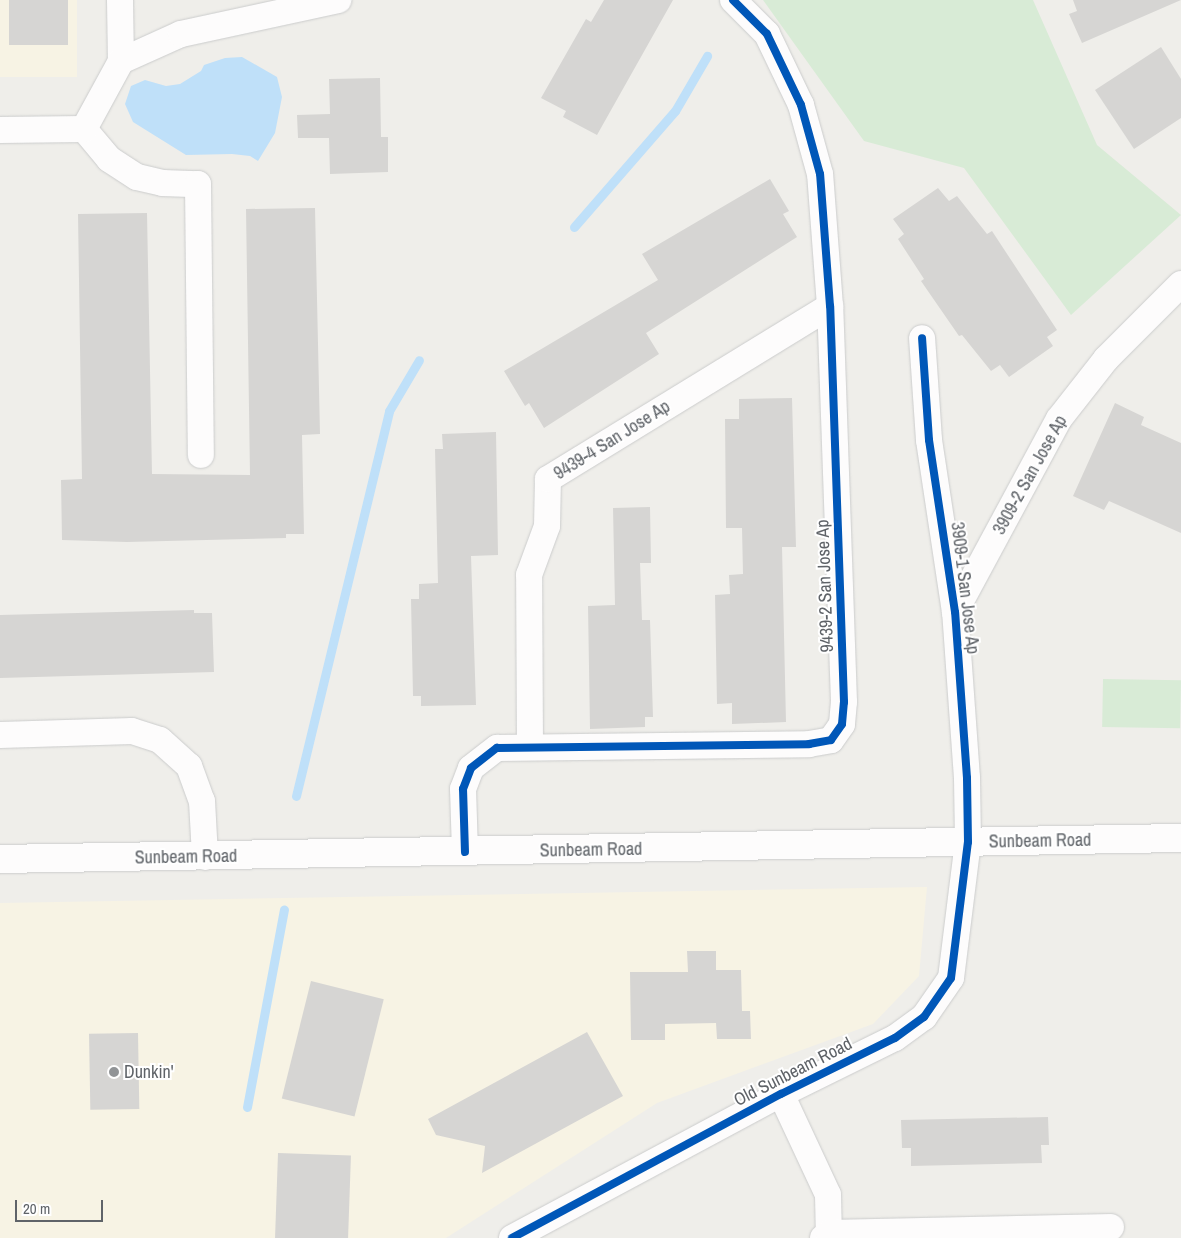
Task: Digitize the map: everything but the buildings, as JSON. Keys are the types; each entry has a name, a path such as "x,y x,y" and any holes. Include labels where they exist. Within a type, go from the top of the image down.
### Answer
{"street":[{"path":"84,129 121,62 120,0"},
{"path":"121,62 181,34 338,0"},
{"name":"9439-2 San Jose Ap","path":"465,852 463,789 471,768 497,748 809,744 830,740 842,724 844,692 830,306 820,174 801,105 767,34 733,0"},
{"path":"0,130 84,129"},
{"path":"84,129 109,159 137,178 162,183 198,184 201,455"},
{"name":"3909-2 San Jose Ap","path":"955,612 1059,419 1106,359 1181,284"},
{"name":"9439-4 San Jose Ap","path":"530,747 530,575 547,526 548,479 830,306"},
{"name":"3909-1 San Jose Ap","path":"922,338 929,440 955,612 967,778 968,842"},
{"path":"0,735 132,731 160,740 189,766 202,801 205,857"},
{"name":"Sunbeam Road","path":"0,859 205,857 1181,838"},
{"name":"Old Sunbeam Road","path":"512,1238 781,1094 895,1038 924,1017 943,994 951,978 957,946 968,842"},
{"path":"781,1094 828,1195 827,1236 1111,1227"}],"shaded area":[{"path":"0,0 77,0 77,77 0,77"},
{"path":"927,887 919,976 873,1024 657,1103 446,1238 0,1238 0,903"}],"green space":[{"path":"763,0 1033,0 1097,145 1181,215 1071,315 964,168 864,141"},
{"path":"1103,679 1181,680 1180,728 1102,727"}],"water":[{"path":"242,57 277,77 282,97 275,133 258,161 250,156 232,154 186,155 133,122 125,104 131,86 145,80 166,86 180,84 201,71 204,65 225,58"}],"waterway":[{"path":"574,227 675,111 707,56"},
{"path":"296,796 389,411 419,360"},
{"path":"247,1107 284,909"}],"cycle path":[{"path":"465,852 463,789 471,768 497,748 809,744 831,740 842,724 844,702 830,306 820,174 801,105 767,34 733,0"},
{"path":"512,1238 781,1094 895,1038 924,1017 951,978 968,842 967,778 955,612 929,440 922,338"}],"place":[{"name":"Dunkin'","path":"114,1072"}]}
